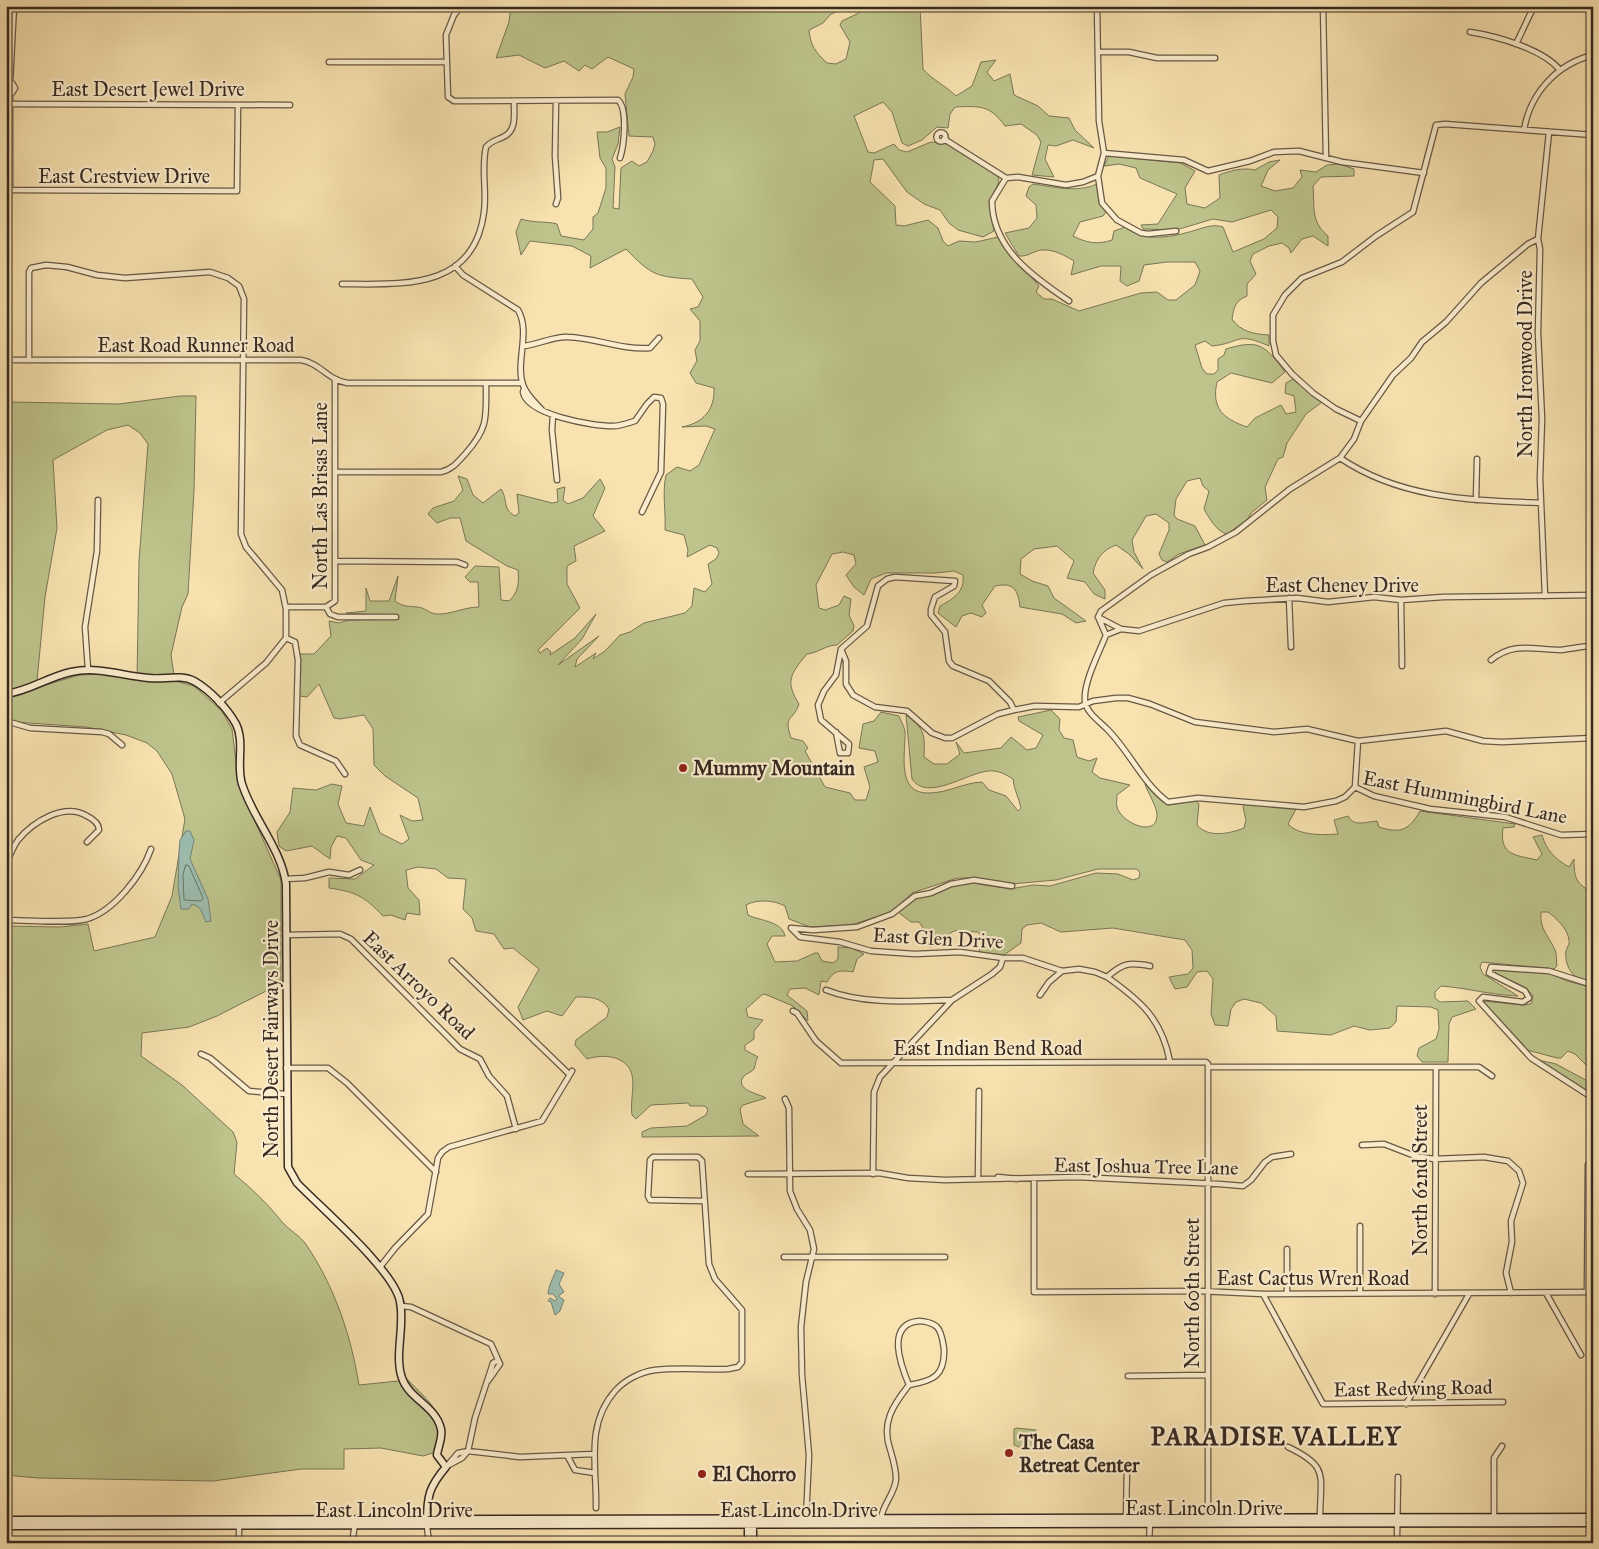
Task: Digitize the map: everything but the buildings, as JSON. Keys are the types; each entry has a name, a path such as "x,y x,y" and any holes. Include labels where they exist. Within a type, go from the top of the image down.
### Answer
{"main road":[{"name":"North Desert Fairways Drive","path":"6,694 20,691 60,674 88,669 107,670 148,678 187,679 199,684 219,703 236,726 242,784 277,854 285,879 286,1162 292,1177 380,1267 393,1283 401,1306 402,1377 408,1388 429,1408 438,1421 442,1434 437,1455 446,1467"},
{"path":"427,1523 430,1491 446,1467"},
{"name":"East Lincoln Drive","path":"503,1523 576,1526 806,1522 1397,1521 1593,1517"},
{"name":"East Lincoln Drive","path":"6,1520 239,1523 503,1523 606,1520 750,1523"},
{"path":"576,1526 581,1523 601,1523 606,1520"},
{"name":"East Lincoln Drive","path":"1494,1520 1593,1523"},
{"name":"East Lincoln Drive","path":"6,1526 239,1523"},
{"path":"748,1543 750,1523"},
{"path":"750,1523 753,1543"}],"street":[{"path":"8,104 8,92 15,88 8,84 14,6"},
{"path":"461,6 448,27 446,62 448,97 454,101 618,100 623,111 620,158"},
{"path":"1097,6 1099,122 1104,153 1098,176 1102,202 1125,225 1148,234 1176,231"},
{"path":"1323,6 1326,158"},
{"path":"1516,44 1534,6"},
{"path":"1470,32 1516,44 1549,60 1560,70"},
{"path":"1098,52 1129,52 1157,58 1215,58"},
{"path":"1524,130 1528,112 1538,92 1560,70 1593,55"},
{"path":"329,62 446,62"},
{"path":"556,101 555,156 558,198 556,204"},
{"path":"342,284 409,284 433,278 455,266 472,246 482,223 485,205 486,147 490,143 509,134 513,127 514,102"},
{"name":"East Desert Jewel Drive","path":"8,104 290,105"},
{"name":"East Crestview Drive","path":"8,104 10,190 237,191 238,105"},
{"path":"1361,421 1336,409 1313,393 1292,374 1276,355 1273,341 1274,315 1285,295 1302,278 1342,262 1376,236 1413,212 1434,129 1438,125 1593,135"},
{"name":"North Ironwood Drive","path":"1545,596 1541,503 1542,390 1538,333 1540,249 1538,239 1549,132"},
{"path":"944,139 1006,178 1018,177 1066,185 1083,182 1098,176"},
{"path":"1104,153 1184,160 1208,171 1250,161 1274,152 1299,151 1326,158 1424,173"},
{"path":"1006,178 992,201 999,234 1013,256 1026,270 1069,301"},
{"path":"1106,636 1098,617 1101,611 1151,575 1188,554 1208,547 1236,532 1290,489 1340,458 1354,439 1361,421 1393,375 1411,358 1428,336 1446,322 1481,283 1528,244 1538,239"},
{"path":"29,360 29,272 31,268 46,265 67,266 97,275 125,278 202,271 219,274 235,281 243,291 244,360 241,534 246,547 279,585 286,607 286,638 266,663 219,703"},
{"path":"455,266 462,274 518,310 522,324 523,392 525,400 534,408 553,415 605,425 622,425 635,421 654,397 661,398 664,404 661,472 642,512"},
{"path":"523,346 565,337 642,349 650,348 659,338"},
{"name":"East Road Runner Road","path":"6,360 307,361 319,367 335,380 346,383 522,383"},
{"name":"North Las Brisas Lane","path":"326,607 335,601 335,380"},
{"path":"335,472 441,472 452,468 478,439 484,429 486,418 486,383"},
{"path":"553,415 552,430 557,480"},
{"path":"1340,458 1363,474 1441,497 1541,503"},
{"path":"1476,500 1477,459"},
{"path":"88,669 85,627 97,548 98,500"},
{"path":"335,561 457,562 465,565"},
{"path":"836,732 840,753 848,753 849,744 836,732 821,720 818,705 824,692 834,679 841,649 867,626 877,589 884,581 896,577 954,580 954,586 935,597 931,609 932,615 945,632 949,660 953,666 989,681 1010,702 1014,710"},
{"name":"East Cheney Drive","path":"1098,617 1121,628 1138,631 1224,602 1289,598 1328,602 1374,597 1401,600 1443,597 1593,595"},
{"path":"1289,598 1291,647"},
{"path":"1401,600 1402,666"},
{"path":"286,607 326,607 330,614 338,617 396,617"},
{"path":"1085,704 1087,686 1106,636 1121,628"},
{"path":"286,638 295,642 298,660 296,736 300,744 336,761 345,774"},
{"path":"1491,660 1504,652 1520,648 1536,646 1559,650 1593,646"},
{"path":"841,649 846,661 846,684 853,695 875,707 907,711 939,737 952,738 998,714 1014,710 1035,706 1079,707 1109,698 1128,698 1195,722 1274,732 1307,729 1358,741 1446,731 1483,740 1502,742 1593,738"},
{"name":"East Hummingbird Lane","path":"1085,704 1110,732 1152,786 1168,802 1198,798 1304,807 1336,801 1345,797 1355,787 1374,796 1430,808 1505,817 1561,835 1593,834"},
{"path":"6,721 30,728 102,732 114,737 122,745"},
{"path":"1355,787 1358,741"},
{"path":"6,865 17,842 25,833 50,816 62,812 70,810 82,813 96,822 100,830 88,842"},
{"path":"6,920 76,920 96,915 132,885 151,849"},
{"path":"285,879 305,878 329,872 349,875 360,870"},
{"name":"East Glen Drive","path":"1012,886 974,880 966,881 915,896 892,914 857,927 813,930 791,928 800,937 840,942 872,951 915,954 960,952 1002,958 1023,958 1062,971 1079,969 1095,972 1136,997 1155,1020 1166,1042 1170,1062"},
{"name":"East Arroyo Road","path":"286,935 340,934 351,939 460,1049 480,1059 488,1076 509,1099 516,1130"},
{"path":"873,1174 874,1092 880,1076 952,1000 992,974 1000,966 1002,958"},
{"path":"380,1267 395,1248 428,1214 438,1158 446,1148 542,1122 570,1073 452,961"},
{"path":"1106,977 1120,966 1136,963 1150,966"},
{"path":"1593,985 1586,985 1549,971 1491,968 1488,971 1489,973 1525,991 1529,998 1523,1002 1483,997 1479,1001 1531,1058 1593,1098"},
{"path":"1040,995 1049,982 1062,971"},
{"path":"826,990 847,998 902,1001 952,1000"},
{"name":"East Indian Bend Road","path":"792,1011 797,1013 816,1041 836,1060 847,1063 1170,1062 1208,1065 1479,1067 1492,1076"},
{"path":"200,1054 210,1058 249,1091 286,1094"},
{"name":"North 60th Street","path":"1208,1065 1208,1521"},
{"name":"North 62nd Street","path":"1435,1294 1434,1159 1436,1067"},
{"path":"286,1068 328,1068 347,1083 436,1172"},
{"path":"978,1179 979,1091"},
{"path":"785,1099 790,1108 792,1199 810,1230 814,1249 806,1282 801,1327 802,1375 809,1455 806,1522"},
{"path":"1362,1145 1384,1144 1415,1156 1434,1159 1484,1157 1508,1161 1520,1171 1523,1184 1511,1221 1512,1242 1506,1273 1511,1293"},
{"name":"East Joshua Tree Lane","path":"748,1174 873,1174 922,1180 1077,1177 1243,1186 1272,1157 1291,1154"},
{"path":"596,1508 595,1430 601,1412 613,1394 628,1380 654,1370 734,1369 742,1362 742,1310 715,1279 710,1269 700,1159 653,1157 650,1160 648,1196 650,1200 703,1201"},
{"path":"1590,1165 1590,1292"},
{"name":"East Cactus Wren Road","path":"1034,1178 1034,1292 1469,1294 1590,1292"},
{"path":"1360,1226 1360,1293"},
{"path":"1287,1249 1287,1294"},
{"path":"784,1257 945,1257"},
{"path":"1546,1293 1582,1355"},
{"name":"East Redwing Road","path":"1263,1294 1323,1404 1503,1402"},
{"path":"1406,1404 1469,1294"},
{"path":"401,1306 411,1307 491,1344 499,1362 494,1362 475,1418 468,1451 462,1458 446,1467"},
{"path":"881,1522 896,1480 894,1460 886,1436 887,1419 896,1401 909,1385 926,1382 940,1373 944,1360 943,1346 937,1327 921,1321 910,1323 902,1328 899,1336 898,1352 909,1385"},
{"path":"1128,1376 1207,1375"},
{"path":"1494,1520 1494,1458 1502,1446"},
{"path":"1288,1447 1309,1458 1317,1466 1320,1477 1320,1521"},
{"path":"468,1451 520,1457 570,1457 594,1454"},
{"path":"570,1457 574,1465 582,1472"},
{"path":"570,1457 575,1470 595,1473"},
{"path":"1126,1466 1126,1521"},
{"path":"1395,1543 1397,1537 1398,1477"},
{"path":"1149,1543 1150,1521"},
{"path":"239,1523 239,1543"},
{"path":"352,1543 355,1523"},
{"path":"427,1523 432,1543"},
{"path":"1397,1537 1400,1543"}],"green space":[{"path":"511,6 851,6 831,14 823,23 809,30 812,44 817,52 827,63 836,64 846,59 850,42 840,25 842,21 859,13 861,6 920,6 923,69 930,76 956,96 972,86 981,62 996,60 987,72 994,81 1010,74 1014,95 1038,106 1049,116 1069,118 1075,130 1094,148 1073,140 1056,146 1048,145 1045,159 1054,177 1032,175 1041,142 1037,135 1021,124 1005,126 1000,119 984,108 955,107 950,114 948,128 937,127 922,140 908,146 902,143 892,112 883,102 854,116 868,152 874,153 894,144 899,150 907,152 931,142 948,144 998,176 999,182 989,202 994,231 983,237 958,230 949,223 940,210 924,204 907,192 883,159 874,160 870,182 895,206 896,225 904,226 928,220 938,228 943,241 948,246 959,241 976,242 998,237 1039,286 1036,292 1044,299 1052,299 1079,311 1141,293 1157,292 1168,300 1176,300 1195,285 1200,271 1195,262 1167,262 1144,265 1139,281 1127,286 1120,281 1121,266 1101,266 1071,275 1074,261 1055,252 1040,250 1019,256 1005,233 1029,228 1037,218 1036,205 1026,196 1029,187 1033,184 1074,189 1097,184 1099,203 1106,212 1103,216 1080,222 1073,236 1083,240 1097,243 1107,242 1112,240 1114,231 1125,227 1141,235 1159,237 1178,235 1216,226 1223,227 1233,252 1264,239 1277,228 1278,217 1271,210 1232,222 1213,219 1176,230 1143,229 1141,225 1158,224 1177,194 1140,178 1136,168 1119,164 1104,166 1109,156 1181,163 1195,171 1185,188 1187,204 1205,208 1220,198 1219,175 1232,171 1241,169 1255,170 1269,162 1280,160 1268,170 1261,186 1275,191 1293,188 1302,177 1300,170 1316,172 1327,165 1339,164 1354,169 1354,176 1321,177 1313,186 1314,213 1318,225 1328,236 1328,246 1313,236 1302,239 1291,253 1289,248 1282,243 1269,246 1253,254 1250,261 1256,274 1247,284 1247,296 1236,305 1232,319 1239,327 1248,332 1269,335 1269,346 1250,339 1239,339 1222,345 1212,346 1205,341 1195,345 1202,368 1207,374 1214,374 1218,370 1218,359 1224,355 1226,349 1246,345 1254,345 1266,350 1285,372 1272,383 1231,373 1217,382 1216,399 1221,412 1239,424 1247,427 1255,418 1281,405 1286,414 1296,412 1294,396 1285,393 1286,383 1293,379 1322,402 1306,414 1287,443 1283,457 1278,459 1265,487 1267,500 1251,513 1248,519 1227,534 1217,528 1204,509 1209,491 1203,486 1200,478 1187,481 1176,499 1174,515 1177,519 1195,526 1205,545 1179,554 1167,562 1162,560 1159,554 1169,530 1169,523 1156,514 1146,516 1132,540 1134,552 1143,569 1129,554 1116,545 1107,549 1096,563 1093,573 1105,590 1105,599 1094,594 1085,582 1067,578 1074,561 1057,546 1034,549 1021,559 1020,574 1032,581 1048,586 1054,598 1086,621 1076,623 1062,614 1020,607 1018,596 1014,589 1011,586 1001,585 995,586 982,605 986,613 982,617 971,613 962,616 956,627 938,613 940,606 954,598 960,590 963,575 954,571 886,573 871,579 864,595 854,587 846,575 856,564 854,555 843,552 832,554 816,585 819,608 825,610 839,605 844,596 851,599 849,615 854,626 853,631 837,645 807,654 793,673 791,678 792,690 799,704 797,710 788,721 791,738 803,741 808,748 805,751 825,787 850,793 855,800 866,800 870,787 864,767 878,762 875,751 859,748 863,724 874,721 881,712 899,716 905,731 905,770 911,787 918,791 936,793 982,782 989,790 1006,796 1018,811 1021,808 1013,779 998,772 988,771 979,773 948,784 927,788 919,785 912,779 906,715 917,724 924,737 924,757 934,764 947,764 960,754 956,742 964,753 1001,748 1011,737 1027,750 1036,748 1043,735 1019,721 1018,717 1051,710 1060,719 1059,730 1064,738 1073,740 1077,757 1089,761 1097,758 1092,772 1100,778 1130,785 1117,795 1117,806 1125,818 1139,826 1152,826 1156,822 1157,814 1155,807 1145,784 1168,805 1196,801 1199,804 1197,825 1207,832 1219,834 1244,828 1246,820 1243,807 1245,804 1296,809 1288,824 1304,833 1338,834 1334,820 1348,816 1353,822 1377,821 1379,827 1399,830 1408,826 1420,811 1515,824 1514,827 1503,828 1502,837 1506,849 1516,855 1537,860 1542,854 1533,837 1542,835 1549,850 1559,861 1569,867 1574,859 1577,880 1593,893 1593,982 1581,980 1572,973 1567,963 1566,951 1569,941 1564,928 1548,912 1541,912 1543,928 1556,952 1557,966 1554,969 1482,962 1480,967 1483,974 1518,996 1441,986 1435,992 1435,998 1440,1002 1468,1001 1476,1009 1452,1017 1449,1024 1448,1062 1422,1062 1417,1056 1419,1048 1436,1039 1439,1029 1438,1010 1431,1007 1397,1006 1396,1022 1390,1028 1370,1030 1354,1026 1331,1035 1277,1031 1276,1016 1261,1003 1244,999 1236,1002 1231,1009 1228,1026 1215,1025 1211,1014 1213,979 1207,971 1197,972 1187,987 1175,989 1169,977 1188,974 1193,968 1192,950 1185,940 1113,928 1061,932 1041,923 1027,925 1022,929 1021,943 1004,955 979,952 982,937 978,932 962,930 950,933 943,943 930,947 927,945 929,936 919,922 911,922 898,912 918,897 952,886 973,883 1010,889 1033,885 1050,886 1096,873 1118,874 1133,880 1139,878 1140,873 1137,869 1098,869 1056,880 1011,884 976,878 957,878 912,893 892,912 851,925 810,927 789,919 785,906 771,901 760,901 746,905 748,915 775,924 780,927 785,936 772,936 767,944 775,962 797,961 818,953 822,961 833,963 838,959 838,947 852,948 864,954 857,959 853,972 838,972 832,975 827,982 821,981 819,995 805,988 790,989 787,995 807,1011 808,1021 793,1006 763,994 746,1009 748,1017 763,1020 754,1031 754,1039 745,1045 745,1050 758,1057 754,1069 744,1076 742,1085 749,1091 766,1098 743,1105 740,1109 743,1124 759,1136 642,1137 642,1132 651,1128 687,1126 706,1115 708,1110 705,1106 690,1106 688,1103 651,1105 636,1119 632,1115 633,1083 630,1069 618,1059 611,1057 587,1059 575,1045 576,1040 607,1017 609,1009 599,1000 576,997 562,1016 547,1011 523,1020 518,1007 539,969 513,948 504,949 494,934 476,931 472,918 463,909 466,879 448,878 436,869 418,867 406,870 408,888 419,900 420,915 407,913 405,920 391,915 383,916 365,899 353,893 329,888 329,878 355,879 374,865 361,860 346,838 337,836 331,847 330,859 312,846 286,851 279,846 277,832 290,812 293,788 316,790 332,784 342,786 338,804 346,823 364,826 370,807 380,833 402,844 409,839 400,815 412,821 423,820 418,798 385,776 374,765 373,729 364,715 340,719 334,718 319,684 307,697 299,696 300,654 314,654 331,636 329,621 339,623 349,620 396,619 396,616 346,613 366,611 366,588 370,601 389,601 398,576 395,601 403,605 420,607 436,614 479,607 478,582 470,582 465,577 475,566 499,567 501,600 509,601 512,598 518,587 518,570 507,566 466,541 460,518 450,518 437,523 428,514 433,508 454,501 463,490 458,476 467,479 473,495 483,503 501,489 508,510 515,516 519,513 517,494 552,503 558,502 557,489 565,487 563,500 568,504 583,498 600,479 605,488 593,516 605,531 574,546 576,561 567,566 567,584 580,608 538,650 540,653 547,648 551,652 550,655 575,638 596,614 582,639 558,665 599,636 577,659 575,667 596,653 593,659 605,651 620,635 630,632 644,623 685,613 692,606 694,588 705,592 712,584 708,564 716,559 719,553 717,548 710,545 687,557 688,550 684,535 665,530 664,488 666,475 677,467 690,471 699,465 715,429 706,426 682,427 702,419 710,409 714,396 714,388 696,383 690,373 697,361 695,350 700,341 700,321 690,309 698,307 703,297 692,279 670,277 655,273 626,249 590,268 591,256 572,246 530,241 521,255 516,232 521,219 557,224 561,236 584,240 593,229 593,217 598,213 606,188 606,168 600,158 597,132 607,132 620,127 618,144 612,159 615,167 613,208 619,209 621,168 632,161 639,166 647,162 655,144 653,137 629,136 625,94 633,77 634,69 608,57 592,69 585,65 579,71 564,61 545,68 519,55 496,58 509,22"},
{"path":"180,396 196,396 194,491 188,594 182,607 171,655 175,681 194,686 222,711 232,729 239,785 281,880 281,988 272,988 217,1016 189,1027 142,1033 141,1056 182,1085 233,1132 237,1142 234,1174 260,1197 285,1225 303,1240 325,1276 346,1329 359,1385 408,1380 436,1411 444,1429 442,1450 423,1456 381,1448 344,1449 344,1469 301,1469 213,1481 38,1478 6,1475 6,1083 9,1062 6,1060 6,926 60,927 88,924 94,951 155,937 172,896 185,819 172,774 157,751 147,743 126,735 86,727 14,722 6,716 6,470 9,406 11,402 119,404","holes":["128,425 140,433 148,444 139,561 137,680 110,674 79,675 39,687 37,681 45,597 57,528 53,460 107,430"]},
{"path":"1493,970 1550,973 1567,981 1593,988 1593,1072 1575,1054 1568,1051 1561,1058 1557,1058 1527,1050 1483,1001 1523,1005 1531,1004 1533,996 1525,988 1497,975 1492,972"},
{"path":"1534,1059 1556,1064 1593,1084 1593,1095"},
{"path":"1014,1429 1036,1430 1037,1447 1019,1447 1014,1445"}],"water":[{"path":"186,831 190,831 194,840 190,859 208,899 211,921 206,922 200,909 192,904 189,909 181,909 178,887 179,852 180,840"},
{"path":"556,1270 564,1273 559,1284 564,1292 558,1296 564,1300 560,1311 555,1315 551,1302 548,1301 550,1298 555,1301 557,1299 553,1294 548,1294"}],"place":[{"name":"Mummy Mountain","path":"683,768"},
{"name":"The Casa Retreat Center","path":"1009,1453"},
{"name":"El Chorro","path":"702,1474"}],"district":[{"name":"PARADISE VALLEY","path":"1276,1436"}]}
